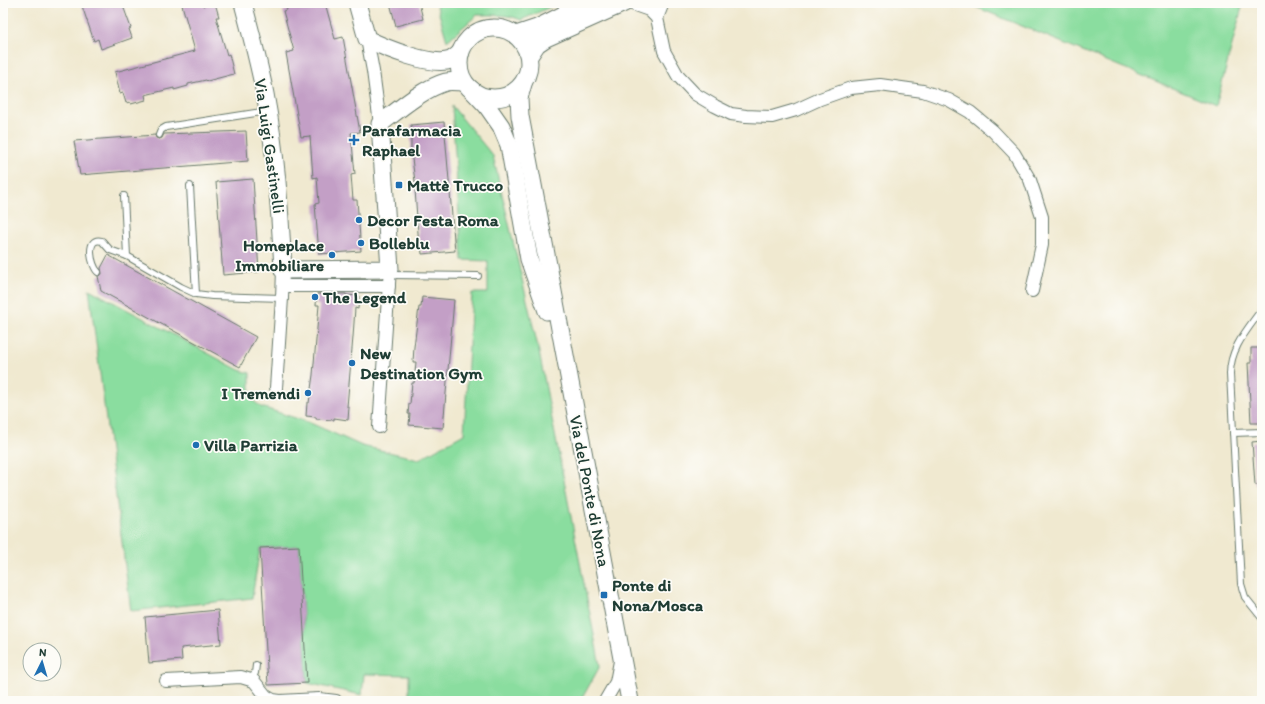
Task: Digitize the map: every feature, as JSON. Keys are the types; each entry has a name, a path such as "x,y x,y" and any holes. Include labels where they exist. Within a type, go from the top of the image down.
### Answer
{"main road":[{"name":"Via Luigi Gastinelli","path":"243,3 268,111 277,182 283,284"},
{"path":"357,3 367,39 384,47 417,58 440,61 452,60 461,52"},
{"path":"516,35 537,28 563,8 586,3"},
{"path":"529,56 537,44 546,38 624,3"},
{"path":"283,284 390,277 380,124 405,105 430,89 446,82 467,86 479,95 488,98 508,96 523,84 528,75 530,66 529,56 525,44 516,35 508,30 498,28 489,28 471,36 465,43 459,62 460,72 467,86"},
{"name":"Via del Ponte di Nona","path":"523,84 519,98 519,110 630,701"},
{"name":"Via del Ponte di Nona","path":"467,86 487,106 501,126 509,144 529,259 568,375"}],"street":[{"path":"629,3 649,10 657,18 664,51 678,76 695,94 731,114 772,117 796,110 820,99 851,88 880,85 923,91 949,100 970,112 993,131 1014,153 1030,180 1042,218 1042,245 1032,291"},
{"path":"657,18 663,3"},
{"path":"367,39 380,124"},
{"path":"380,426 390,277"},
{"name":"Via Luigi Gastinelli","path":"276,388 283,284"},
{"path":"605,701 616,682 621,656"},
{"path":"166,681 237,677 257,683 266,696 273,700 319,699 336,701"}],"lane":[{"path":"159,135 160,130 166,127 268,111"},
{"path":"190,186 196,294"},
{"path":"124,196 127,256"},
{"path":"98,272 93,264 91,245 93,241 102,240 110,250 127,256 181,288 196,294 212,296 283,284"},
{"path":"390,277 478,276"},
{"path":"1262,309 1238,344 1232,358 1230,374 1241,584 1245,598 1262,618"},
{"path":"1233,433 1262,432"},
{"path":"251,680 255,673 256,665"}],"green space":[{"path":"436,3 554,3 555,5 521,20 505,16 477,15 447,41"},
{"path":"966,3 1243,3 1216,106"},
{"path":"452,106 493,156 538,347 600,666 581,700 409,701 409,675 364,674 362,695 307,683 299,546 260,548 252,598 131,611 89,289 239,370 250,373 250,398 261,407 308,422 362,446 419,459 464,434 472,293 488,293 488,261 462,260"}],"building":[{"path":"83,3 122,3 131,28 129,29 132,38 101,49 98,39 94,41 82,6 84,5"},
{"path":"202,3 203,6 215,3 219,17 216,17 227,55 229,54 234,74 188,84 188,86 174,90 174,88 145,95 146,100 131,104 130,102 126,103 123,93 120,94 115,72 195,51 182,5"},
{"path":"285,3 325,3 335,39 343,37 360,132 351,133 355,174 351,175 353,200 357,200 361,251 319,254 315,204 319,203 317,177 313,178 310,136 301,137 286,53 294,51 283,11 287,10"},
{"path":"390,3 419,3 423,19 396,26"},
{"path":"444,122 455,251 422,254 421,244 419,244 416,189 411,151 411,136 413,136 411,125"},
{"path":"246,131 248,161 80,175 74,141 155,135 156,138 159,139 162,138 164,134"},
{"path":"253,179 259,272 223,275 216,182"},
{"path":"108,255 256,337 240,367 101,291 98,276 102,274 101,268"},
{"path":"317,294 346,294 359,296 358,309 355,308 347,407 349,407 348,420 334,418 334,420 316,419 316,417 306,416 307,403 309,403 313,375 319,305 316,305"},
{"path":"422,297 454,300 443,428 409,425 409,404 412,383 414,383 416,362 413,362 414,347 419,307 421,307"},
{"path":"1251,348 1262,348 1262,423 1251,423 1248,363 1251,363"},
{"path":"1262,441 1262,485 1255,485 1252,442"},
{"path":"299,546 307,683 268,685 260,548"},
{"path":"218,610 221,644 181,648 182,660 149,663 145,617"}],"place":[{"name":"Parafarmacia Raphael","path":"354,140"},
{"name":"Mattè Trucco","path":"399,185"},
{"name":"Decor Festa Roma","path":"359,220"},
{"name":"Bolleblu","path":"361,243"},
{"name":"Homeplace Immobiliare","path":"332,255"},
{"name":"The Legend","path":"315,297"},
{"name":"New Destination Gym","path":"352,363"},
{"name":"I Tremendi","path":"308,393"},
{"name":"Villa Parrizia","path":"196,445"},
{"name":"Ponte di Nona/Mosca","path":"604,595"}]}
